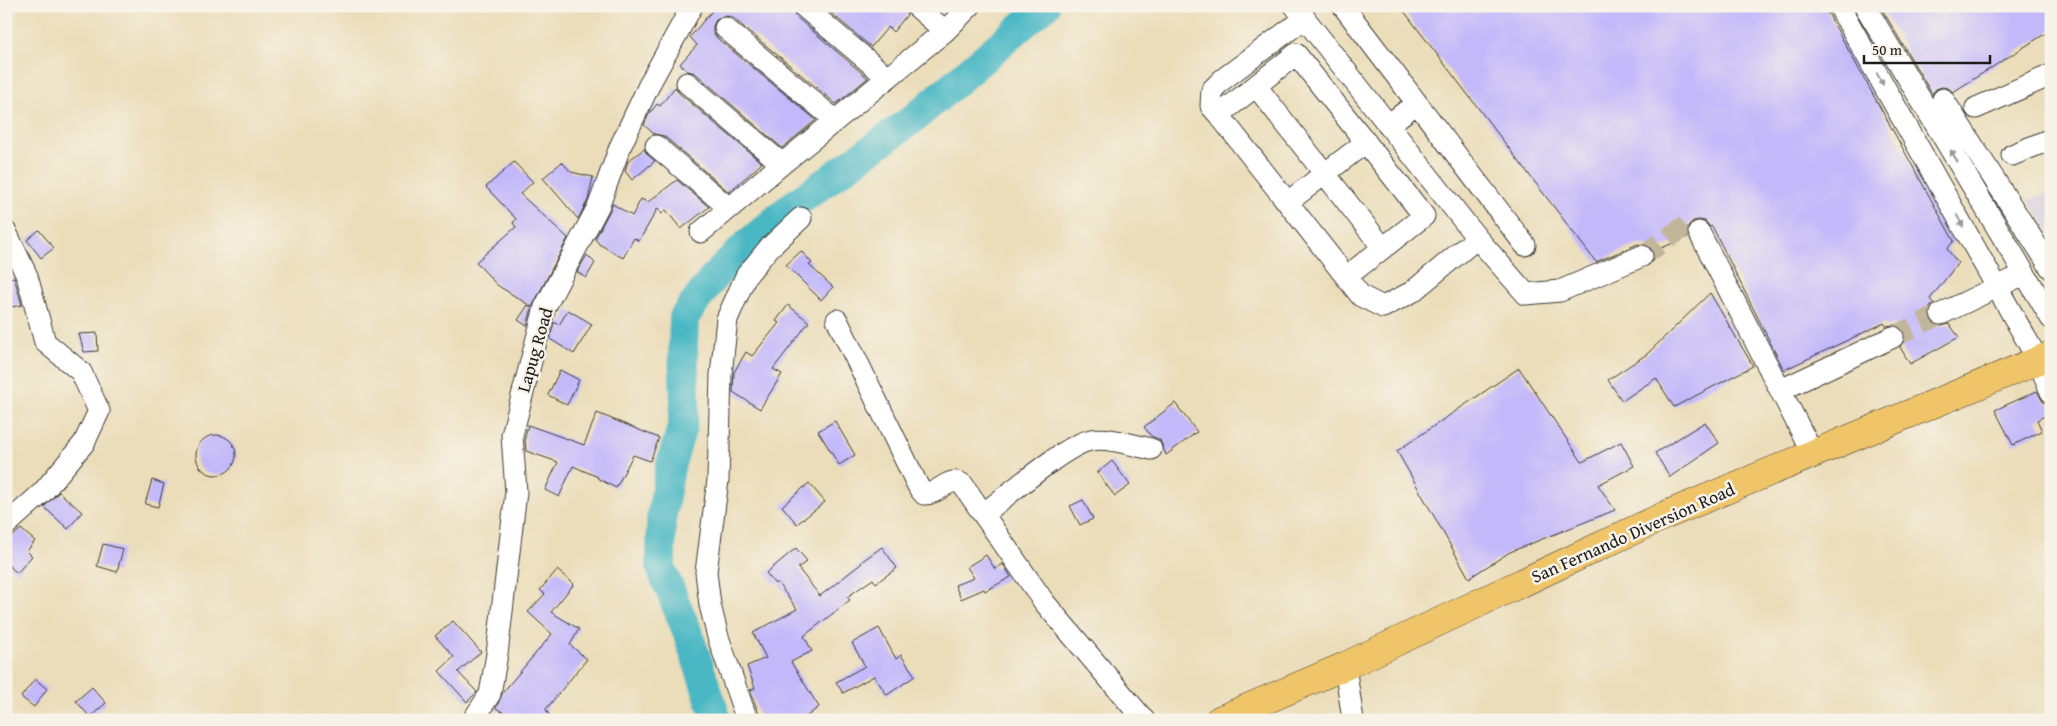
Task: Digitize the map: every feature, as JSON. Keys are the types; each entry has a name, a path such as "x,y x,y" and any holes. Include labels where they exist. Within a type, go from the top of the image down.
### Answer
{"highway":[{"name":"San Fernando Diversion Road","path":"1219,720 1345,666 1666,516 2044,357"}],"street":[{"name":"Lapug Road","path":"473,720 490,694 497,654 516,492 512,435 545,307 599,205 620,147 651,81 692,6"},
{"path":"803,6 888,78"},
{"path":"916,6 945,31"},
{"path":"700,232 945,31 970,6"},
{"path":"1343,6 1525,245"},
{"path":"1839,6 1996,287 2044,357 2051,392"},
{"path":"1865,6 2051,318"},
{"path":"1476,238 1412,292 1383,307 1361,296 1211,106 1212,90 1300,12 1476,238 1526,294 1560,292 1642,256"},
{"path":"725,28 835,120"},
{"path":"1218,115 1296,54 1366,142 1424,216 1346,277"},
{"path":"1976,108 2051,75"},
{"path":"687,83 782,164"},
{"path":"1256,86 1383,248"},
{"path":"1943,99 2051,268"},
{"path":"1388,125 1417,102"},
{"path":"2012,155 2051,139"},
{"path":"1288,202 1366,142"},
{"path":"656,146 729,208"},
{"path":"747,720 718,636 710,605 706,572 718,480 721,376 727,319 746,276 769,248 802,218"},
{"path":"6,232 27,276 45,342 82,372 99,412 84,443 43,492 6,524"},
{"path":"1699,232 1813,454"},
{"path":"1941,314 2024,274"},
{"path":"837,320 919,488 924,494 932,494 952,481 958,481 984,514 1044,602 1144,720"},
{"path":"1781,390 1893,337"},
{"path":"984,514 1066,451 1090,440 1111,440 1151,449"},
{"path":"1345,666 1352,720"}],"shaded area":[{"path":"2051,191 2051,235 2028,200"}],"building":[{"path":"716,6 791,6 795,16 868,78 836,104 733,18 727,16 716,20 713,26 713,33 717,38 816,120 782,148 695,73 688,71 680,64 697,45 690,37"},
{"path":"823,6 904,6 907,15 893,32 888,27 871,47"},
{"path":"1400,6 1824,6 1954,241 1947,249 1958,263 1930,299 1934,304 1930,307 1929,314 1934,324 1941,326 1949,324 1959,337 1910,364 1900,347 1905,338 1904,331 1900,326 1886,326 1884,323 1784,370 1712,226 1710,227 1705,221 1693,221 1688,226 1688,237 1654,251 1649,246 1638,244 1596,262"},
{"path":"1880,6 2051,6 2051,30 1953,92 1948,88 1942,87 1936,89 1932,94"},
{"path":"675,87 679,93 762,163 729,192 664,136 654,134 644,125 649,114 657,104 660,106"},
{"path":"644,149 655,161 632,180 625,171 628,161"},
{"path":"514,162 533,182 520,194 568,238 532,307 497,285 476,262 516,227 513,223 516,219 486,187"},
{"path":"562,162 571,172 593,177 588,200 578,219 543,178"},
{"path":"677,180 709,207 681,229 666,210 662,214 658,208 639,241 634,238 623,258 599,244 595,239 613,204 632,216 641,199 648,202"},
{"path":"39,230 54,248 41,258 27,240"},
{"path":"801,251 812,263 809,265 833,287 821,300 786,265"},
{"path":"587,255 595,263 586,278 577,272"},
{"path":"14,277 22,305 6,308 6,279"},
{"path":"1710,293 1753,366 1674,407 1656,378 1622,401 1608,380 1647,354"},
{"path":"528,305 532,308 527,326 518,320"},
{"path":"788,305 809,322 773,369 782,374 760,409 733,392 734,372 746,352 752,356 779,323 776,321"},
{"path":"568,310 592,324 574,354 550,339 554,322 559,325"},
{"path":"97,333 98,351 84,352 79,334"},
{"path":"1519,368 1582,462 1621,442 1634,466 1598,485 1615,510 1510,552 1469,578 1397,451"},
{"path":"560,370 579,380 567,405 548,395"},
{"path":"2037,391 2043,402 2050,404 2051,413 2037,420 2042,431 2013,445 1995,410"},
{"path":"1175,403 1197,432 1166,455 1160,440 1151,436 1144,427"},
{"path":"597,413 659,438 650,461 633,455 616,488 598,477 573,466 559,497 545,490 558,462 526,451 525,437 528,425 584,445"},
{"path":"835,421 855,455 839,465 818,431"},
{"path":"1705,422 1719,443 1670,477 1655,453"},
{"path":"220,435 227,438 233,444 236,455 235,463 227,472 220,475 212,475 205,472 197,463 196,451 199,444 208,436"},
{"path":"1112,461 1130,485 1115,496 1097,473"},
{"path":"152,480 164,484 158,507 145,504"},
{"path":"809,483 825,502 797,524 782,506"},
{"path":"59,492 82,512 68,529 44,507"},
{"path":"1083,500 1093,519 1080,525 1070,506"},
{"path":"21,529 35,541 27,551 32,556 17,573 6,563 6,537 14,535"},
{"path":"103,544 123,549 117,572 97,566"},
{"path":"882,547 897,568 876,583 873,579 847,597 850,600 804,636 812,651 791,662 819,707 802,720 761,720 750,690 755,688 747,666 766,658 753,633 797,609 777,582 775,584 766,573 796,548 807,561 798,568 820,596"},
{"path":"986,555 995,569 1003,564 1011,577 985,591 984,589 961,599 955,585 974,578 967,567"},
{"path":"557,570 574,584 551,612 579,629 570,645 587,659 546,709 551,720 515,720 496,708 503,692 552,634 528,612 545,594 540,590"},
{"path":"453,621 481,652 458,672 477,692 467,702 439,671 454,657 435,636"},
{"path":"879,628 896,659 901,655 915,676 887,695 874,676 843,693 836,682 865,666 852,643"},
{"path":"35,679 47,689 34,707 21,697"},
{"path":"92,687 106,703 90,717 76,701"}],"waterway":[{"path":"717,720 687,631 661,568 661,520 670,467 682,427 685,403 684,317 714,277 745,246 792,206 913,119 1045,6"}],"tunnel":[{"path":"1642,256 1694,220"},
{"path":"1893,337 1941,314"}]}
